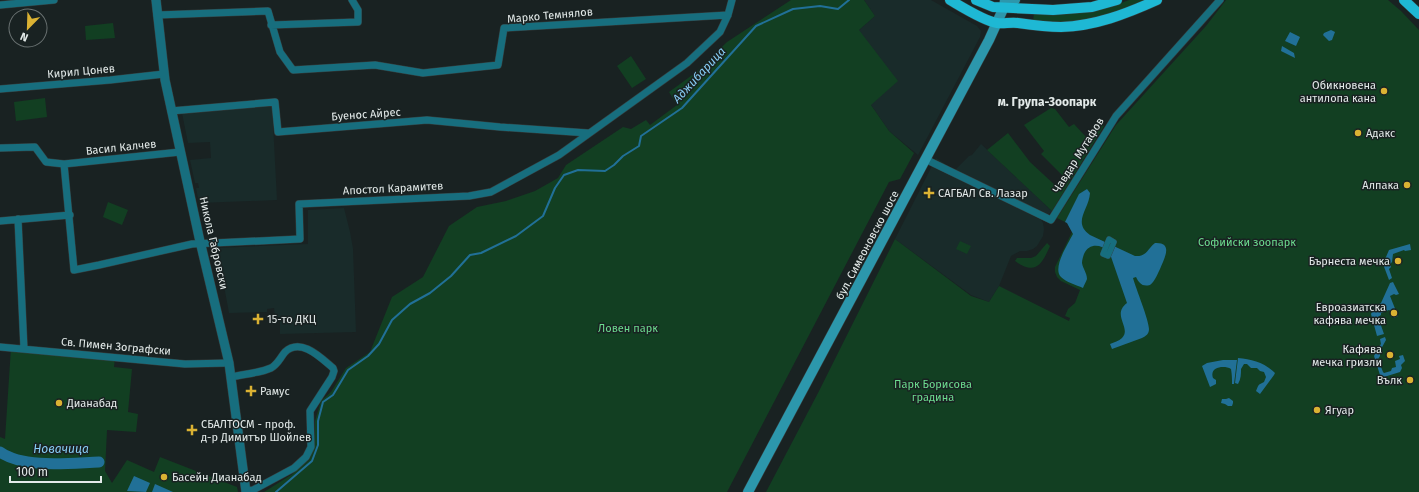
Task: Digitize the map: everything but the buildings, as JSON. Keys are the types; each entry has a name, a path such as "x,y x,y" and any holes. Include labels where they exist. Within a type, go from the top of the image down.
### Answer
{"main road":[{"path":"950,0 983,18 997,23 1060,27 1081,25 1115,17 1157,0"},
{"path":"976,0 989,6 1005,4 1068,10 1092,7 1117,0"},
{"path":"1005,4 1015,0"},
{"path":"1404,0 1419,14"},
{"name":"бул. Симеоновско шосе","path":"748,492 997,23 1005,4"}],"street":[{"path":"0,5 54,0"},
{"name":"Никола Габровски","path":"156,0 164,74 171,111 232,377 246,491"},
{"path":"272,25 358,22 358,10 352,0"},
{"name":"Апостол Карамитев","path":"70,215 74,270 192,244 300,239 299,204 469,196 491,192 559,155 687,63 720,32 728,15 732,0"},
{"name":"Чавдар Мутафов","path":"925,159 1051,220 1116,116 1220,0"},
{"name":"Марко Темнялов","path":"157,14 268,11 280,52 293,70 375,64 423,73 498,65 504,28 728,15"},
{"name":"Кирил Цонев","path":"0,89 164,74"},
{"name":"Буенос Айрес","path":"171,111 275,102 278,132 426,120 588,133"},
{"name":"Васил Калчев","path":"0,148 36,147 46,162 64,164 180,152"},
{"path":"0,221 70,215 64,164"},
{"path":"18,219 24,349"},
{"name":"Св. Пимен Зографски","path":"0,347 185,364 229,363"},
{"path":"232,377 269,369 276,364 287,351 294,348 311,349 333,368 334,371 332,377 310,411 310,447 306,457 294,468 253,490 246,491"}],"shaded area":[{"path":"864,0 931,0 977,26 981,31 980,37 918,155 889,131 871,105 859,30 875,16"},
{"path":"272,104 277,200 199,203 196,188 199,188 198,183 195,183 190,160 211,158 210,142 188,143 182,113"},
{"path":"981,144 1052,211 1049,214 1039,216 1043,223 1044,229 1043,236 1037,246 1027,251 1020,251 1011,256 999,286 989,302 971,295 895,239 936,158 955,170 969,156 972,155"},
{"path":"344,208 353,249 356,332 280,334 280,317 275,317 274,308 267,309 267,312 229,313 217,248 308,244 308,210"}],"green space":[{"name":"Ловен парк","path":"791,0 864,0 875,16 859,30 898,81 871,105 889,131 914,153 900,179 889,182 727,492 264,492 291,475 309,460 315,445 315,421 321,401 331,392 346,368 370,352 392,297 423,277 449,226 477,207 506,201 535,191 558,178 566,165 623,127 631,129 646,120 650,125 677,105 669,92 695,73 727,42"},
{"path":"1129,0 1146,0 1111,14 1090,20 1069,22 1033,21 1034,13 1058,14 1082,12 1106,8"},
{"name":"Софийски зоопарк","path":"1226,0 1388,0 1419,30 1419,492 766,492 818,393 895,239 971,296 989,302 999,286 1069,321 1070,318 1065,316 1068,309 1075,303 1080,290 1061,281 1055,272 1055,267 1072,232 1067,223 1057,218 1116,125 1206,26"},
{"path":"113,23 115,38 86,40 85,26"},
{"path":"631,56 646,79 632,88 617,66"},
{"path":"45,98 47,117 16,121 14,102"},
{"path":"1051,108 1055,109 1069,127 1074,124 1087,138 1099,121 1104,126 1052,211 987,150 1008,133 1030,162 1057,187 1065,178 1041,154 1044,151 1024,125"},
{"path":"108,202 128,210 122,225 103,217"},
{"path":"960,241 971,246 967,254 956,249"},
{"path":"1047,243 1050,246 1041,263 1037,266 1028,268 1015,261 1017,258 1031,258 1036,256"},
{"path":"11,348 115,357 114,367 132,369 128,412 138,414 136,432 107,430 105,471 112,483 127,460 154,472 160,457 237,487 238,492 0,492 0,437 5,439"}],"water":[{"path":"1331,30 1335,32 1332,40 1329,41 1323,35"},
{"path":"1290,32 1300,37 1296,46 1285,41"},
{"path":"1282,46 1294,53 1295,58 1281,51"},
{"path":"1087,189 1090,193 1082,220 1082,225 1090,235 1135,256 1144,254 1155,243 1161,243 1166,248 1165,256 1160,269 1155,280 1150,285 1143,285 1136,277 1133,278 1147,319 1149,329 1148,334 1142,338 1112,349 1110,344 1121,339 1124,334 1125,330 1121,312 1127,303 1109,251 1098,246 1092,246 1086,250 1082,263 1087,279 1083,288 1061,277 1058,268 1073,234 1065,222 1079,194"},
{"path":"1410,244 1411,250 1404,250 1393,254 1392,262 1390,264 1391,267 1389,269 1392,278 1389,280 1383,264 1389,250"},
{"path":"1393,282 1399,294 1390,296 1398,316 1394,318 1389,310 1381,313 1378,317 1384,334 1377,336 1371,314 1375,306 1381,303 1390,283"},
{"path":"1385,337 1386,340 1378,359 1383,372 1391,371 1392,368 1396,367 1395,361 1400,359 1399,356 1403,355 1405,361 1401,365 1402,368 1400,372 1384,377 1380,375 1374,356 1381,344 1380,339"},
{"path":"1238,358 1258,362 1275,373 1260,394 1256,391 1259,385 1264,382 1266,377 1264,372 1257,368 1251,368 1247,364 1244,364 1241,369 1239,382 1238,384 1235,383"},
{"path":"1223,360 1237,360 1234,384 1232,384 1231,369 1221,367 1213,371 1212,374 1213,378 1216,380 1216,384 1210,387 1202,366 1207,363"},
{"path":"1229,398 1233,401 1232,406 1221,403 1222,399"},
{"path":"134,476 150,483 146,492 127,491"},
{"path":"155,484 173,492 152,492"}],"waterway":[{"name":"Аджибарица","path":"276,492 312,461 318,445 318,421 323,402 333,395 348,370 368,356 379,344 392,320 410,304 430,293 451,276 470,255 481,253 516,236 543,216 555,188 564,175 578,170 605,171 623,156 639,146 641,136 682,108 756,26 793,9 820,6 838,9 849,0"},
{"name":"Новачица","path":"0,452 22,461 34,463 62,464 99,462"}],"place":[{"name":"Обикновена антилопа кана","path":"1384,91"},
{"name":"Адакс","path":"1358,133"},
{"name":"Алпака","path":"1407,185"},
{"name":"САГБАЛ Св. Лазар","path":"929,193"},
{"name":"Бърнеста мечка","path":"1398,261"},
{"name":"Евроазиатска кафява мечка","path":"1394,313"},
{"name":"15-то ДКЦ","path":"258,319"},
{"name":"Кафява мечка гризли","path":"1390,355"},
{"name":"Вълк","path":"1410,380"},
{"name":"Рамус","path":"251,391"},
{"name":"Дианабад","path":"59,403"},
{"name":"Ягуар","path":"1317,410"},
{"name":"СБАЛТОСМ - проф. д-р Димитър Шойлев","path":"192,430"},
{"name":"Басейн Дианабад","path":"164,477"}],"district":[{"name":"м. Група-Зоопарк","path":"1047,102"}],"park label":[{"name":"Парк Борисова градина","path":"933,390"}]}
